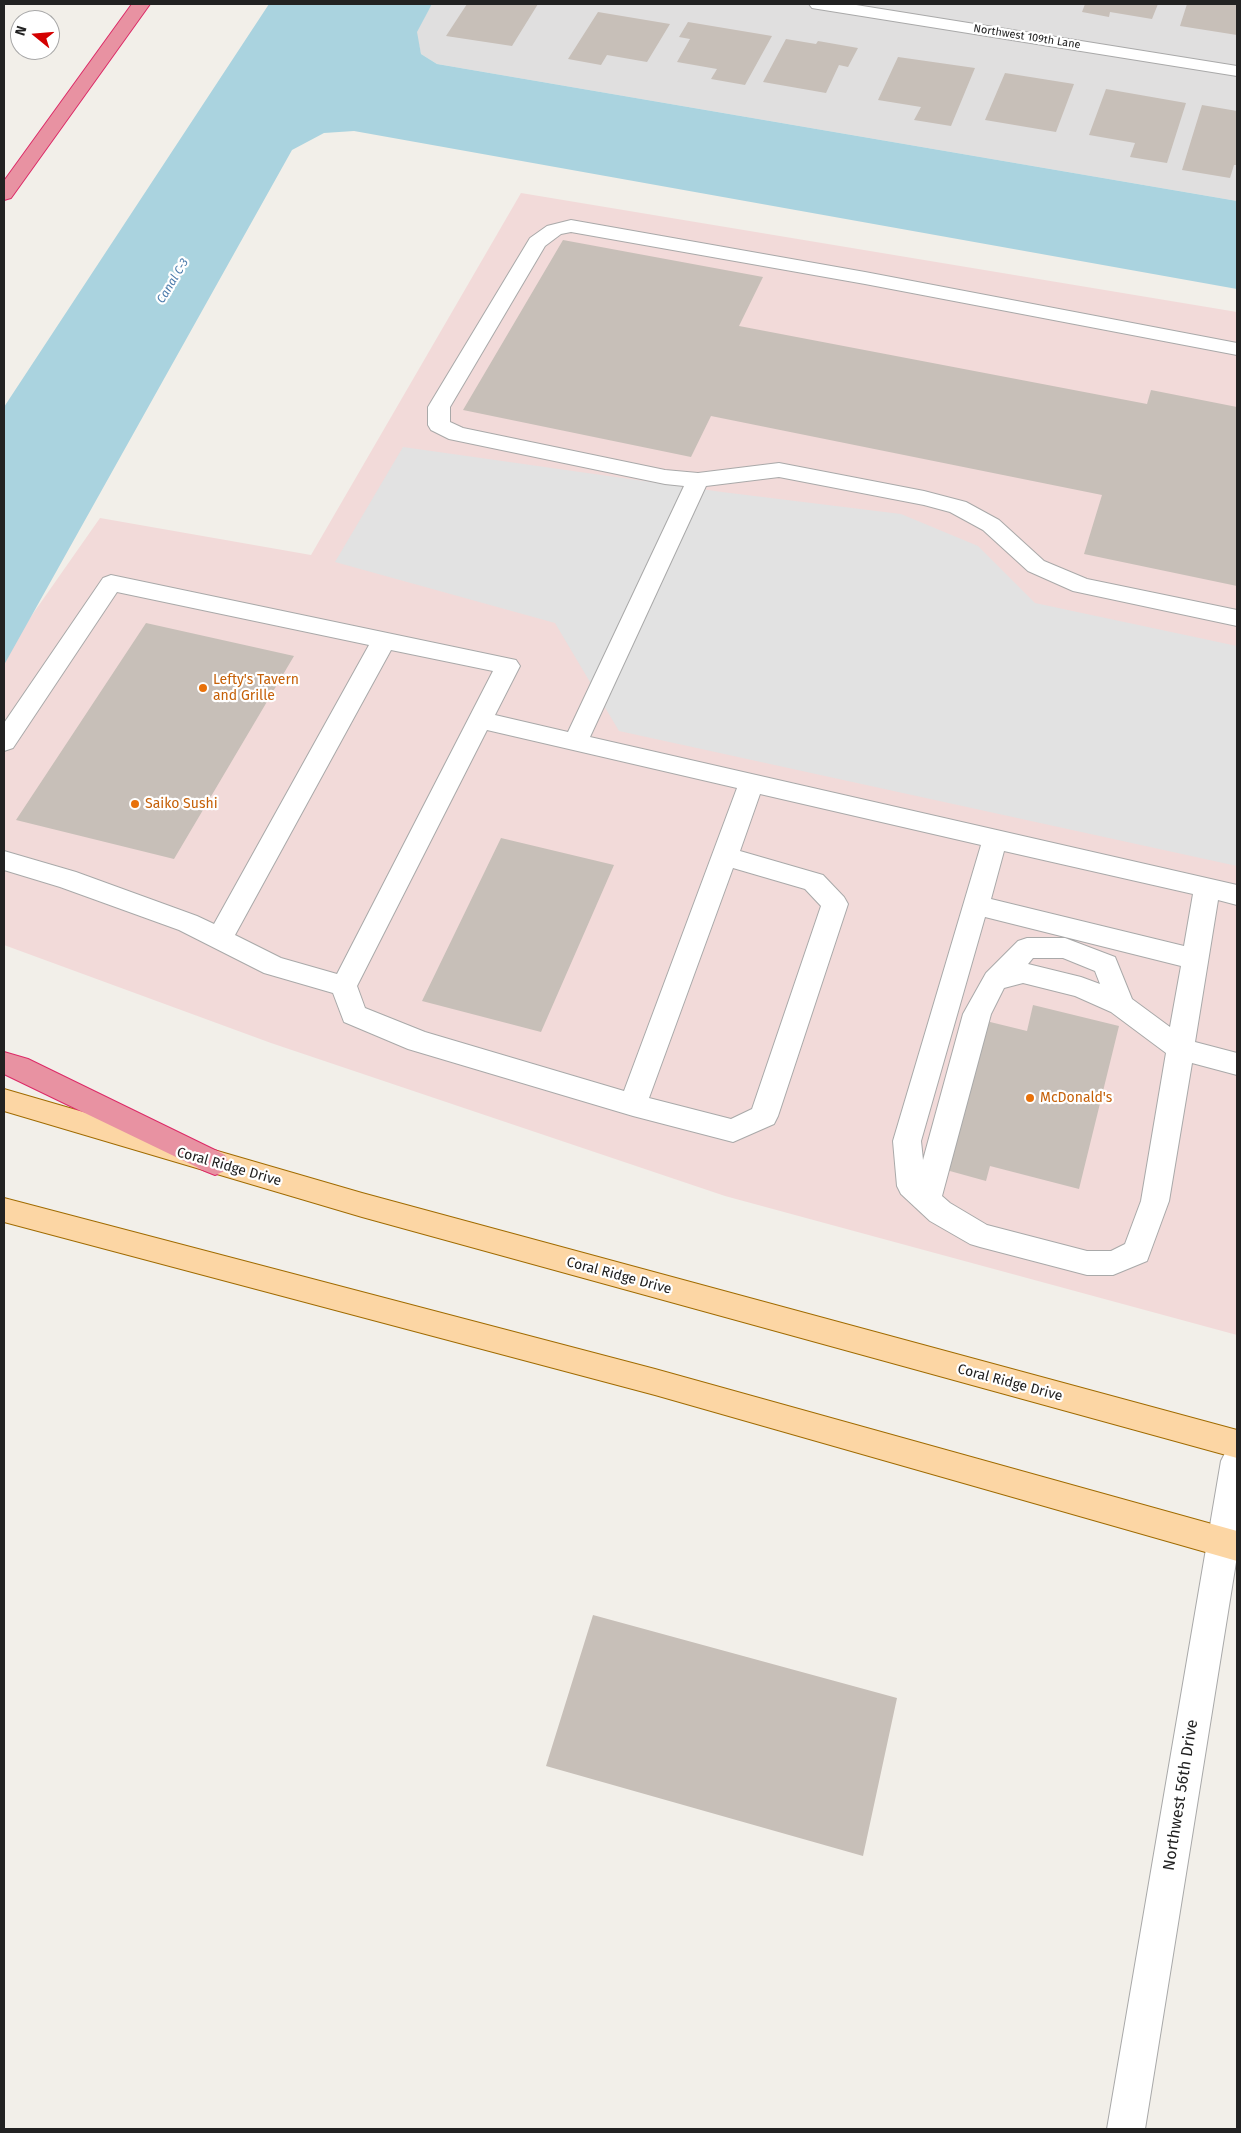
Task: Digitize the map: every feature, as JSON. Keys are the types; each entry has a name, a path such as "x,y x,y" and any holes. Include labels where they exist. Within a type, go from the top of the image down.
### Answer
{"highway":[{"path":"4,194 141,4"},
{"path":"4,1063 18,1067 215,1163"}],"main road":[{"name":"Coral Ridge Drive","path":"4,1100 215,1163 1237,1444"},
{"path":"4,1210 655,1382 1230,1544"}],"street":[{"name":"Northwest 109th Lane","path":"818,4 920,12 1237,71"},
{"path":"1237,349 875,280 571,226 554,230 537,242 439,407 439,425 457,434 665,478 698,480 779,470 924,498 958,507 991,524 1036,566 1080,586 1237,618"},
{"path":"575,743 698,480"},
{"path":"4,742 111,583 508,666 344,986 354,1015 418,1041 633,1105 733,1131 764,1116 835,904 814,882 725,856"},
{"path":"219,939 384,640"},
{"path":"480,720 1237,895"},
{"path":"633,1105 751,784"},
{"path":"995,839 907,1141 910,1186 940,1212 980,1235 1087,1263 1113,1263 1137,1252 1154,1201 1207,888"},
{"path":"4,861 76,883 188,923 273,966 344,986"},
{"path":"976,905 1195,959"},
{"path":"926,1200 977,1014 995,980 1023,973 1081,987 1121,1005 1180,1049 1237,1064"},
{"name":"Northwest 56th Drive","path":"1126,2129 1230,1544 1237,1461"}],"shaded area":[{"path":"432,4 1237,4 1237,201 437,64 421,54 416,32"},
{"path":"521,193 1237,312 1237,1335 725,1196 271,1043 4,945 4,655 100,518 311,555"},
{"path":"403,447 722,492 901,514 978,546 1035,603 1237,646 1237,866 619,731 555,623 335,562"}],"water":[{"name":"Canal C-3","path":"269,4 432,4 417,32 421,54 437,64 1237,201 1237,289 354,131 324,133 292,150 4,665 4,407"}],"building":[{"path":"467,4 538,4 512,46 446,36"},
{"path":"1085,4 1158,4 1152,19 1110,12 1109,17 1082,12"},
{"path":"1187,4 1237,4 1237,35 1180,26"},
{"path":"598,12 670,24 647,62 607,55 601,65 568,59"},
{"path":"688,22 772,36 745,85 711,79 717,69 677,62 690,39 679,37"},
{"path":"786,39 816,44 818,41 858,48 848,67 839,65 826,93 763,82"},
{"path":"898,57 975,68 951,126 914,120 921,107 878,100"},
{"path":"1005,73 1074,84 1056,132 985,120"},
{"path":"1106,89 1186,103 1167,163 1130,157 1135,143 1089,135"},
{"path":"1202,105 1237,111 1237,165 1234,165 1230,178 1182,170"},
{"path":"563,240 763,277 739,326 1147,404 1151,390 1237,407 1237,586 1084,554 1102,495 711,416 691,457 463,410"},
{"path":"146,623 294,656 174,859 16,820"},
{"path":"501,838 614,865 541,1032 422,1001"},
{"name":"McDonald's","path":"1033,1005 1119,1026 1079,1189 990,1166 986,1181 939,1168 982,1020 1027,1031"},
{"path":"593,1615 897,1698 863,1856 546,1766"}],"place":[{"name":"Lefty's Tavern and Grille","path":"203,688"},
{"name":"Saiko Sushi","path":"135,804"},
{"name":"McDonald's","path":"1030,1098"}]}
